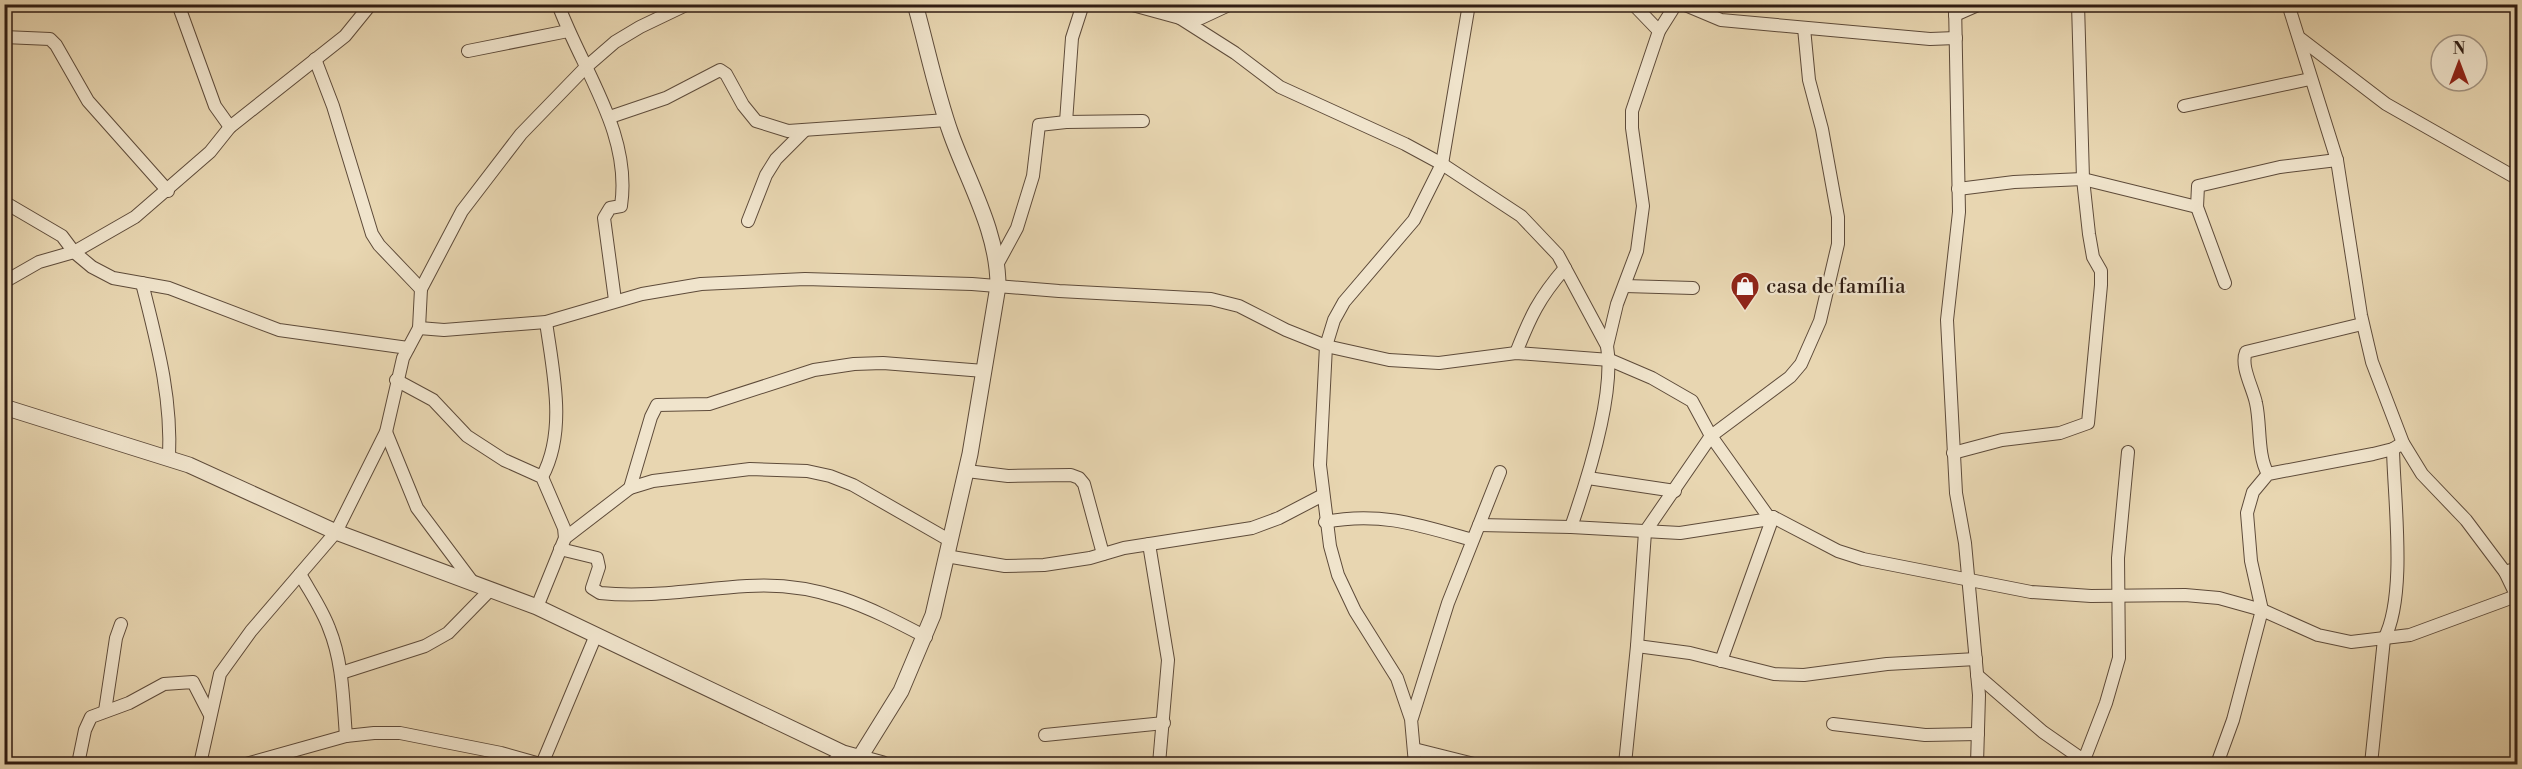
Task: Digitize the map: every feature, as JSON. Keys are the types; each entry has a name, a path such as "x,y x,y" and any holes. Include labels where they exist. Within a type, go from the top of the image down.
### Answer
{"street":[{"path":"178,4 215,106 230,127"},
{"path":"4,282 39,262 74,252 135,217 168,191 210,152 230,127 345,36 371,4"},
{"path":"558,4 585,68 610,117 620,150 621,206 610,208 604,218 615,300"},
{"path":"200,765 220,674 228,661 336,532 386,432 396,380 408,348 419,328 421,289 462,211 520,134 585,68 615,42 688,4"},
{"path":"860,758 901,691 926,637 967,471 998,286 998,263 993,240 947,120 915,4"},
{"path":"1066,122 1072,38 1083,4"},
{"path":"1129,4 1180,18 1201,18 1231,4"},
{"path":"1414,764 1412,719 1397,678 1355,611 1338,575 1325,522 1320,465 1326,346 1334,320 1344,302 1414,220 1442,164 1469,4"},
{"path":"1633,4 1659,31"},
{"path":"1607,346 1617,304 1637,251 1643,206 1632,128 1632,111 1659,31 1676,4"},
{"path":"1683,4 1721,20 1930,39 1956,38"},
{"path":"1977,765 1976,659 1966,578 1965,543 1956,493 1947,320 1959,212 1955,10 1980,4"},
{"path":"1953,453 2002,440 2060,433 2088,423 2102,285 2101,271 2093,257 2083,179 2078,4"},
{"path":"2288,4 2301,39 2310,79 2337,160 2362,324 2398,446 2397,590 2389,630 2384,639 2372,765"},
{"path":"1180,18 1235,53 1280,87 1375,129 1442,164 1521,216 1540,233 1564,268 1607,346 1610,360 1607,388 1588,478 1570,526"},
{"path":"1625,765 1645,532 1711,436 1790,377 1809,351 1820,321 1838,244 1838,217 1822,129 1809,80 1804,28"},
{"path":"468,51 568,31"},
{"path":"4,37 50,39 56,45 88,101 168,191"},
{"path":"2301,39 2386,104 2517,179"},
{"path":"315,60 333,106 372,234 379,245 421,289"},
{"path":"610,117 666,98 720,70 726,74 743,105 756,121 788,131 947,120"},
{"path":"2184,106 2310,79"},
{"path":"998,263 1017,228 1033,176 1038,127 1066,122 1143,121"},
{"path":"748,221 766,175 776,159 805,130"},
{"path":"2225,283 2197,207 2196,191 2203,184 2280,167 2337,160"},
{"path":"1958,189 2014,182 2083,179 2197,207"},
{"path":"4,202 62,236 74,252 92,267 113,278 169,288 279,330 408,348"},
{"path":"1516,353 1536,304 1564,268"},
{"path":"419,328 444,330 546,322 615,300 700,284 805,279 912,281 1211,299 1239,306 1286,330 1326,346 1370,357 1413,363 1439,363 1516,353 1610,360 1652,378 1692,401 1711,436 1772,518 1838,551 1863,559 2031,592 2117,597 2219,598 2262,610 2297,628 2337,640 2384,639 2433,628 2517,597 2505,572 2466,520 2398,446"},
{"path":"142,283 167,387 171,427 169,459"},
{"path":"1625,286 1694,288"},
{"path":"542,477 550,461 555,420 555,396 546,322"},
{"path":"2268,474 2262,449 2256,401 2244,361 2246,352 2362,324"},
{"path":"630,488 651,417 657,405 710,404 814,370 854,364 883,363 984,371"},
{"path":"396,380 433,400 467,436 504,460 542,477 564,528 562,544 537,607"},
{"path":"4,407 189,465 336,532 471,580 537,607 843,753 883,765"},
{"path":"386,432 417,508 471,580"},
{"path":"2217,765 2233,720 2262,610 2251,561 2247,513 2253,492 2268,474 2398,446"},
{"path":"1977,675 2043,732 2087,762 2119,658 2117,597 2122,501 2128,452"},
{"path":"562,544 630,488 662,480 750,469 807,471 853,485 949,540"},
{"path":"967,471 1008,477 1071,476 1079,478 1084,484 1103,554"},
{"path":"1412,719 1472,540 1500,472"},
{"path":"1588,478 1675,491"},
{"path":"946,556 1005,566 1044,565 1149,544 1252,528 1279,518 1323,495"},
{"path":"1325,522 1364,516 1385,517 1472,540"},
{"path":"1479,525 1570,526 1645,532 1708,531 1772,518"},
{"path":"1721,661 1772,518"},
{"path":"562,544 597,558 599,567 592,588 596,592 659,595 748,585 791,588 835,594 862,603 926,637"},
{"path":"1149,544 1168,660 1159,765"},
{"path":"2505,572 2517,568"},
{"path":"300,574 329,627 341,673 346,736"},
{"path":"341,673 425,645 440,637 473,610 491,589"},
{"path":"105,711 116,638 122,624"},
{"path":"246,765 275,760 346,736 400,733 501,753 541,765 596,635"},
{"path":"1637,646 1721,661 1774,674 1804,675 1887,664 1976,659"},
{"path":"78,765 88,723 97,714 129,703 164,684 193,682 210,715"},
{"path":"1045,735 1164,723"},
{"path":"1833,724 1925,735 1978,734"},
{"path":"1414,749 1474,765"},
{"path":"831,765 843,753"}],"place":[{"name":"casa de família","path":"1745,312"}]}
